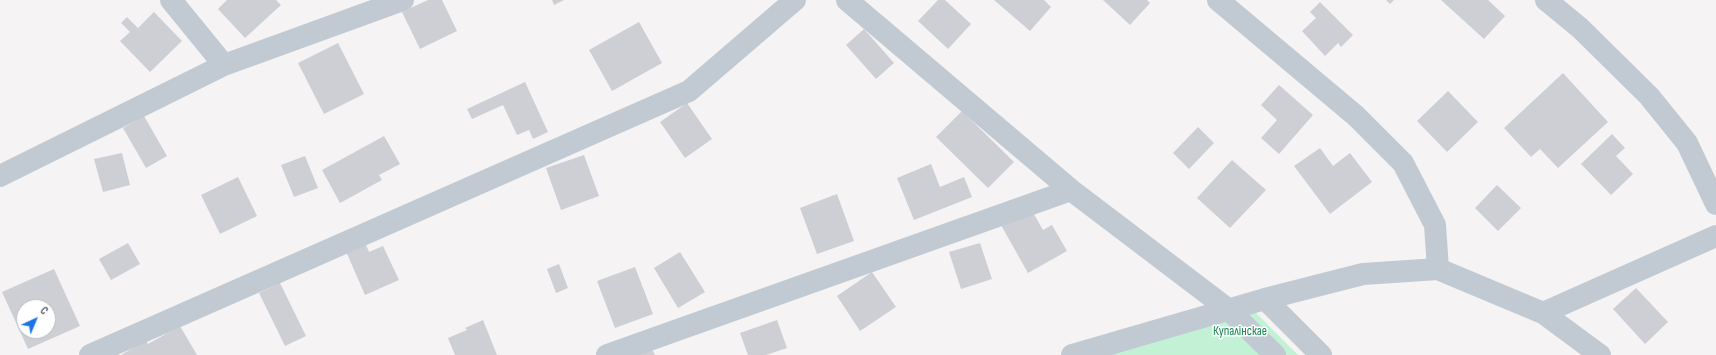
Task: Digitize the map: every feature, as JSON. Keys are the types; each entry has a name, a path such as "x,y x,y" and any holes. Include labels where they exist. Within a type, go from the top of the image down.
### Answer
{"street":[{"path":"171,0 224,66"},
{"path":"0,176 224,66 403,0"},
{"path":"90,355 689,91 795,0"},
{"path":"847,0 1071,190 1229,310 1275,355"},
{"path":"1218,0 1356,116 1404,163 1435,225 1438,269"},
{"path":"1546,0 1580,28 1649,96 1687,143 1716,204"},
{"path":"607,355 1071,190"},
{"path":"1543,313 1716,236"},
{"path":"1072,355 1266,299 1363,274 1438,269 1543,313 1600,355"},
{"path":"1266,299 1321,355"}],"green space":[{"name":"Купалінскае","path":"1248,305 1298,355 1072,355"}],"building":[{"path":"227,0 276,0 281,5 245,38 218,9"},
{"path":"428,0 442,0 457,31 420,49 402,12"},
{"path":"552,0 564,0 554,5"},
{"path":"938,0 945,0 971,24 948,49 918,21"},
{"path":"994,0 1044,0 1051,7 1030,31"},
{"path":"1103,0 1147,0 1150,3 1130,25"},
{"path":"1386,0 1394,0 1390,4"},
{"path":"1441,0 1488,0 1505,16 1484,39"},
{"path":"1320,2 1353,35 1341,47 1338,43 1325,56 1302,31 1316,18 1310,12"},
{"path":"154,12 182,41 150,72 120,41 130,32 121,23 127,17 138,28"},
{"path":"639,22 662,63 612,91 589,50"},
{"path":"864,29 894,63 876,79 846,45"},
{"path":"338,43 364,94 324,114 298,63"},
{"path":"1563,73 1608,122 1558,168 1540,149 1531,157 1504,128"},
{"path":"525,82 548,132 533,139 529,130 517,135 503,105 472,119 467,109"},
{"path":"1279,85 1313,115 1279,154 1261,138 1277,120 1261,105"},
{"path":"1448,91 1478,122 1447,152 1417,121"},
{"path":"687,103 712,139 685,158 660,122"},
{"path":"962,111 1014,162 988,188 936,137"},
{"path":"144,116 167,156 146,168 123,128"},
{"path":"1198,127 1214,143 1189,169 1173,153"},
{"path":"1612,134 1625,148 1616,156 1633,174 1611,195 1581,164"},
{"path":"384,136 400,164 379,175 382,180 340,203 322,170"},
{"path":"1320,148 1333,166 1350,153 1372,182 1330,214 1294,166"},
{"path":"122,153 130,185 103,192 94,159"},
{"path":"584,155 599,196 561,210 546,168"},
{"path":"305,156 318,188 294,197 281,165"},
{"path":"1232,160 1266,190 1230,228 1197,198"},
{"path":"931,164 940,187 964,177 972,197 914,220 897,178"},
{"path":"238,177 257,216 220,234 201,195"},
{"path":"1497,185 1521,208 1498,231 1475,208"},
{"path":"837,194 854,241 817,254 800,208"},
{"path":"1031,209 1043,230 1052,225 1067,251 1028,273 1001,225"},
{"path":"364,240 369,252 383,246 399,280 365,295 345,249"},
{"path":"128,243 140,264 111,280 99,259"},
{"path":"980,243 992,279 961,289 949,252"},
{"path":"680,252 705,292 678,308 654,268"},
{"path":"559,264 568,288 556,293 547,269"},
{"path":"635,267 653,314 615,328 597,281"},
{"path":"54,269 80,326 56,337 56,299 16,299 16,323 2,292"},
{"path":"872,272 896,307 860,331 837,296"},
{"path":"280,283 306,336 285,346 259,293"},
{"path":"1636,288 1668,322 1645,344 1613,309"},
{"path":"483,320 497,355 455,355 448,338 467,330 465,328"},
{"path":"777,320 787,348 766,355 748,355 740,333"},
{"path":"180,326 197,355 121,355 146,340 148,344"},
{"path":"23,339 51,339 28,349"},
{"path":"651,347 655,355 632,355"}]}
